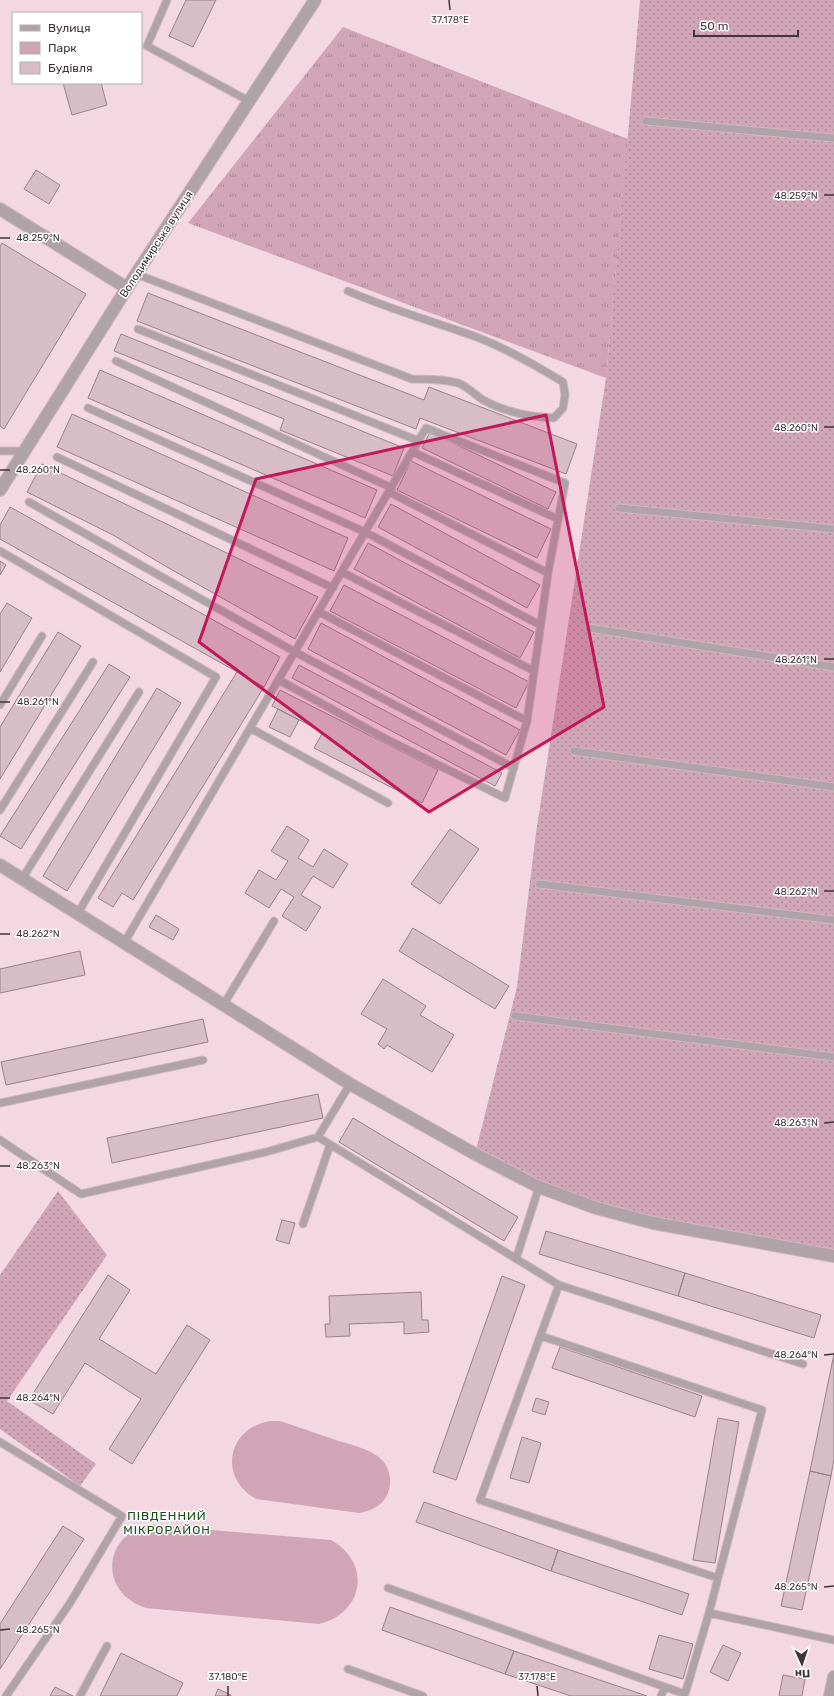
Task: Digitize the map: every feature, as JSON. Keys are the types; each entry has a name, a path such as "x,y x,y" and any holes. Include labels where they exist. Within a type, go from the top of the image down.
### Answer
{"street":[{"name":"Володимирська вулиця","path":"0,490 136,274 315,0"},
{"path":"0,209 127,288"},
{"path":"0,866 224,1004 350,1084 474,1154 539,1187 596,1208 653,1223 834,1256"},
{"path":"830,1696 834,1677"}],"lane":[{"path":"167,0 147,46 249,101"},
{"path":"646,121 834,138"},
{"path":"136,274 412,378 443,380 459,384 484,400 512,412 535,417 554,418 564,408 564,382 523,358 475,337 376,303 348,290"},
{"path":"138,329 419,441"},
{"path":"116,361 390,490 548,573"},
{"path":"88,408 365,532 540,625"},
{"path":"124,943 426,428 565,483 548,573 527,721 505,798 393,742 279,680"},
{"path":"0,451 25,450"},
{"path":"413,452 558,519"},
{"path":"57,457 333,588"},
{"path":"29,502 295,652 514,768"},
{"path":"620,508 834,529"},
{"path":"0,552 216,677 78,914"},
{"path":"342,572 534,671"},
{"path":"318,612 527,721"},
{"path":"589,628 834,666"},
{"path":"0,705 42,636"},
{"path":"0,810 93,662"},
{"path":"22,879 139,692"},
{"path":"250,728 388,803"},
{"path":"574,751 834,787"},
{"path":"539,884 834,920"},
{"path":"224,1004 274,921"},
{"path":"514,1016 834,1057"},
{"path":"0,1103 203,1060"},
{"path":"0,1140 81,1194 266,1152 318,1137 350,1084"},
{"path":"318,1137 559,1285 803,1364"},
{"path":"303,1224 330,1145"},
{"path":"516,1259 539,1187"},
{"path":"559,1285 480,1500 718,1578"},
{"path":"388,1588 685,1694 718,1578 762,1410 540,1336"},
{"path":"0,1442 122,1516 70,1603 6,1696"},
{"path":"708,1613 834,1640"},
{"path":"80,1696 107,1646"},
{"path":"348,1670 423,1696"},
{"path":"661,1696 665,1687"}],"highlighted area":[{"path":"546,415 604,707 429,812 199,642 256,479"}],"green space":[{"path":"640,0 834,0 834,1255 596,1208 475,1154 517,987 536,833 606,378"},
{"path":"343,27 628,139 606,378 188,223"},
{"path":"58,1191 107,1255 7,1401 96,1464 80,1486 0,1429 0,1275"},
{"path":"271,1421 280,1421 361,1448 377,1456 388,1469 390,1477 390,1486 385,1499 374,1509 359,1513 256,1499 244,1490 236,1478 232,1466 233,1454 237,1443 245,1433 256,1425"},
{"path":"152,1525 331,1540 344,1550 353,1561 357,1574 357,1586 353,1599 346,1609 334,1618 319,1624 146,1608 130,1600 120,1590 114,1577 112,1564 115,1551 123,1539 135,1530"}],"building":[{"path":"186,0 216,0 193,47 169,36"},
{"path":"63,84 101,84 107,105 72,115"},
{"path":"36,170 60,185 49,204 24,189"},
{"path":"2,243 86,294 4,429 0,426 0,246"},
{"path":"148,293 424,400 429,387 577,444 566,474 420,418 416,429 137,321"},
{"path":"121,334 404,448 393,476 280,430 284,419 114,351"},
{"path":"100,370 377,490 365,518 88,398"},
{"path":"72,414 348,538 334,571 57,447"},
{"path":"430,432 556,492 548,509 422,448"},
{"path":"411,461 551,529 537,558 397,490"},
{"path":"42,464 318,597 295,639 113,535 27,492"},
{"path":"391,504 540,585 527,608 378,527"},
{"path":"10,507 280,657 264,687 0,539 0,525"},
{"path":"368,543 534,632 520,658 354,569"},
{"path":"0,561 6,565 0,575"},
{"path":"344,585 529,682 516,708 330,611"},
{"path":"7,603 32,618 0,672 0,614"},
{"path":"321,623 520,730 506,755 308,649"},
{"path":"58,632 81,646 0,779 0,727"},
{"path":"109,664 130,677 21,849 0,836"},
{"path":"299,665 502,773 495,786 292,678"},
{"path":"237,672 264,687 133,900 122,893 113,907 98,898"},
{"path":"157,688 181,703 67,891 43,876"},
{"path":"280,690 438,770 422,803 314,748 323,732 272,706"},
{"path":"278,709 299,720 290,737 269,727"},
{"path":"287,826 309,840 298,858 313,867 324,849 348,864 333,888 313,876 301,895 321,907 306,931 282,916 294,897 281,889 269,908 245,893 259,870 276,880 288,861 271,851"},
{"path":"450,829 479,849 440,904 411,884"},
{"path":"156,915 179,929 173,940 149,927"},
{"path":"413,928 509,986 495,1009 399,951"},
{"path":"80,951 85,975 0,993 0,969"},
{"path":"383,979 426,1006 420,1015 454,1035 432,1072 387,1045 384,1049 378,1044 387,1029 361,1014"},
{"path":"203,1019 208,1042 6,1085 1,1062"},
{"path":"318,1094 323,1118 112,1163 107,1138"},
{"path":"353,1118 518,1217 504,1241 339,1142"},
{"path":"282,1220 295,1223 289,1244 276,1240"},
{"path":"546,1231 685,1273 678,1296 539,1254"},
{"path":"685,1273 821,1315 814,1338 678,1296"},
{"path":"108,1275 130,1290 99,1339 156,1374 187,1325 210,1340 132,1464 109,1449 141,1399 85,1363 53,1414 29,1400"},
{"path":"502,1276 525,1285 456,1480 433,1472"},
{"path":"421,1292 422,1320 428,1320 429,1332 404,1334 404,1322 349,1324 350,1336 326,1337 325,1324 330,1324 329,1296"},
{"path":"560,1347 702,1396 695,1417 552,1368"},
{"path":"834,1354 834,1458 831,1476 810,1471"},
{"path":"536,1398 549,1402 545,1415 532,1411"},
{"path":"718,1418 739,1422 715,1563 693,1560"},
{"path":"522,1437 541,1443 529,1483 510,1478"},
{"path":"810,1471 831,1476 802,1610 781,1606"},
{"path":"424,1502 558,1550 551,1571 416,1522"},
{"path":"63,1526 84,1539 0,1669 0,1624"},
{"path":"558,1550 689,1594 682,1615 551,1571"},
{"path":"390,1607 514,1651 505,1674 382,1630"},
{"path":"659,1635 693,1644 683,1679 649,1669"},
{"path":"723,1645 741,1653 728,1681 710,1672"},
{"path":"514,1651 647,1696 571,1696 505,1674"},
{"path":"121,1653 183,1683 177,1696 100,1696"},
{"path":"783,1675 805,1679 802,1696 779,1696"},
{"path":"55,1687 73,1696 50,1696"},
{"path":"218,1689 231,1695 231,1696 215,1696"}],"district":[{"name":"ПІВДЕННИЙ МІКРОРАЙОН","path":"167,1523"}]}
